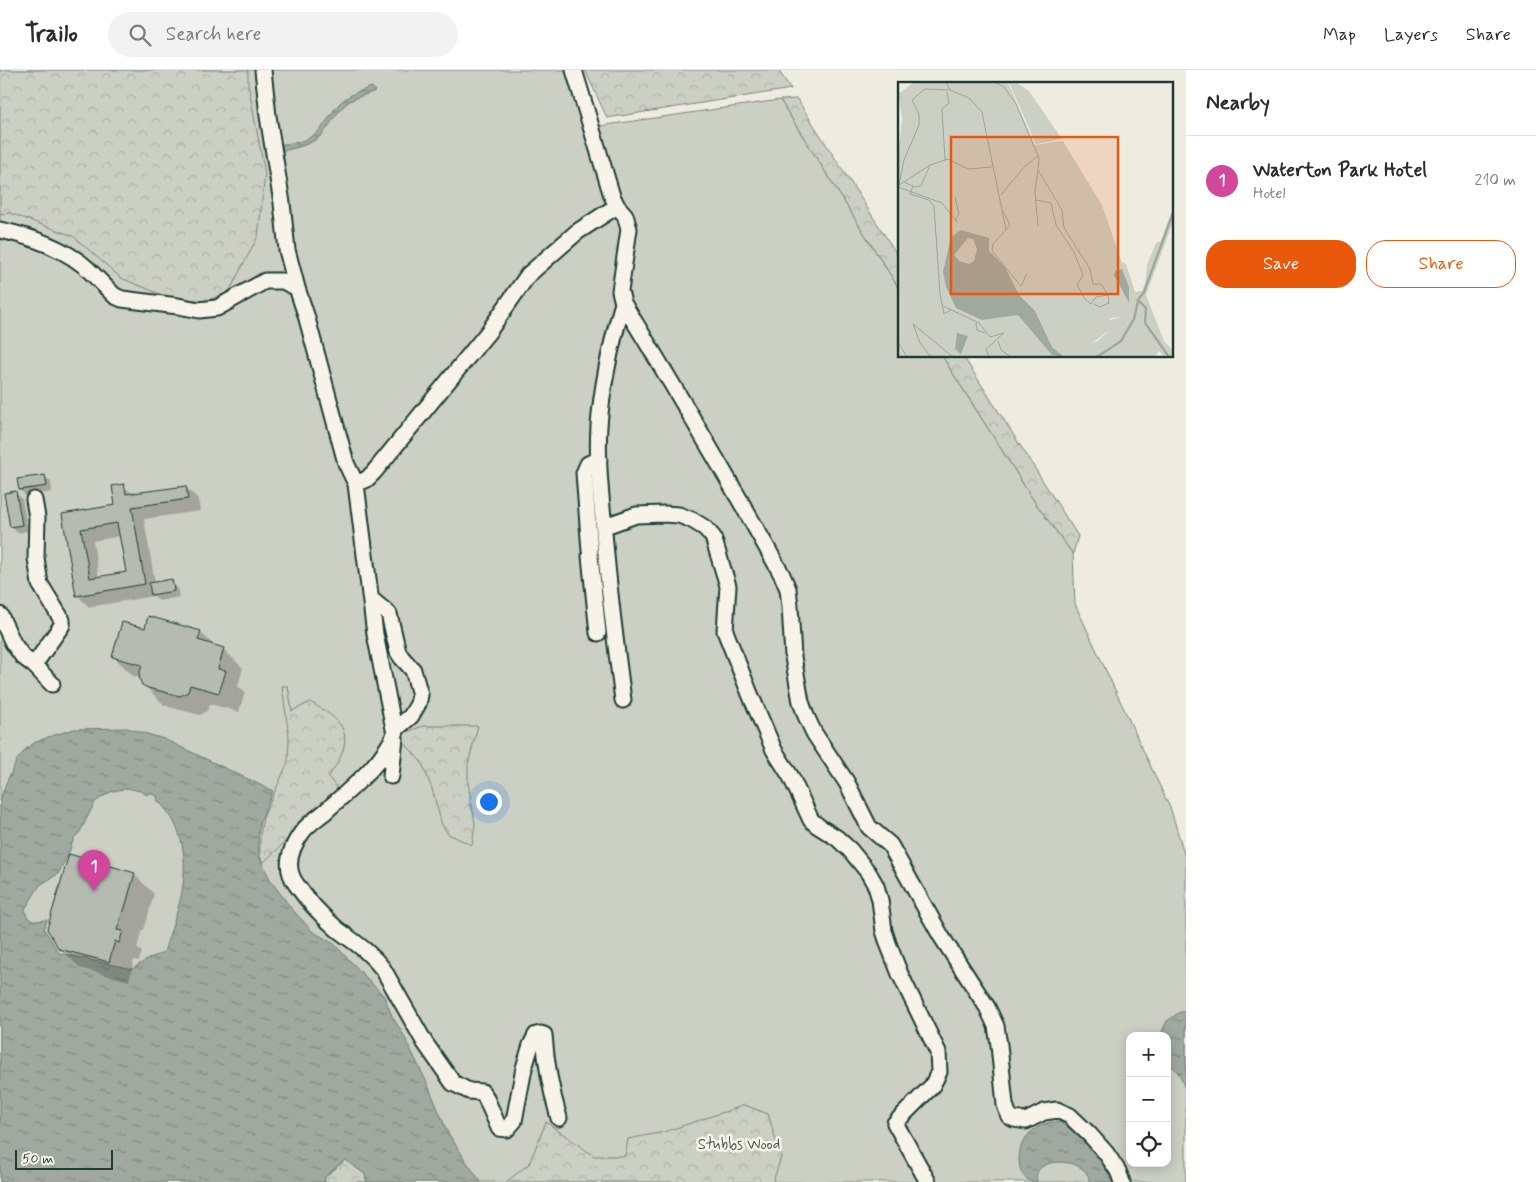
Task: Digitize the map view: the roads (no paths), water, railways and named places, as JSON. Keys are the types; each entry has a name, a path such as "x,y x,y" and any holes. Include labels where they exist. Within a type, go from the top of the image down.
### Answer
{"lane":[{"path":"263,70 287,250 346,463 356,484 375,634 395,734 392,776"},
{"path":"574,70 612,196 625,216 629,229 620,291 623,303 729,480 782,575 788,589 793,657 801,702 814,733 847,783 869,827 890,845 898,856 941,936 987,1007 996,1026 1005,1105 1009,1116 1026,1121 1044,1112 1057,1110 1070,1116 1106,1153 1118,1171 1122,1182"},
{"path":"356,484 374,472 430,402 453,377 489,331 528,275 577,232 617,206"},
{"path":"0,230 19,234 66,253 82,264 115,296 122,299 199,310 217,308 265,281 283,281 297,288"},
{"path":"623,303 614,335 602,398 599,428 599,459 606,558 623,700"},
{"path":"598,633 584,473 588,464 599,459"},
{"path":"34,500 37,517 36,564 40,584 62,620 62,625 34,665"},
{"path":"603,522 612,524 636,515 679,515 705,528 713,537 728,586 725,631 774,750 791,777 812,820 850,850 868,872 876,886 886,938 900,974 938,1052 939,1072 932,1086 895,1122 928,1182"},
{"path":"371,598 389,614 398,652 413,670 420,695 418,704 412,716 397,728 388,748 372,768 304,830 294,845 289,859 288,865 294,882 336,928 364,948 376,960 425,1043 453,1083 469,1091 482,1092 499,1128 507,1130 514,1122 520,1081 531,1045 536,1036 541,1034 544,1036 551,1089 559,1118"},
{"path":"0,615 13,643 23,657 34,665 52,684"}],"water":[{"path":"372,87 375,91 353,99 343,106 317,139 283,151 282,144 302,141 318,132 347,97"},
{"path":"127,728 164,739 273,791 260,822 258,836 259,856 271,881 291,908 312,931 334,944 384,996 392,1016 427,1083 448,1133 481,1182 367,1182 365,1174 345,1160 325,1177 324,1182 0,1182 0,801 17,760 26,749 48,737 74,729","holes":["127,788 147,795 149,792 158,797 157,800 174,821 179,833 184,857 181,897 164,952 132,969 59,953 44,929 47,920 33,921 29,919 25,909 40,885 58,874 74,838 80,832 95,802 110,792"]},
{"path":"1180,1012 1186,1012 1186,1091 1179,1074 1171,1065 1171,1032 1162,1032 1167,1021"},
{"path":"1051,1122 1063,1124 1084,1142 1100,1159 1113,1182 1089,1182 1087,1174 1081,1168 1061,1162 1050,1163 1042,1167 1037,1173 1037,1182 1025,1178 1019,1161 1023,1142 1035,1129"}],"place":[{"name":"Waterton Park Hotel","path":"94,891"}],"park label":[{"name":"Stubbs Wood","path":"739,1145"}]}
